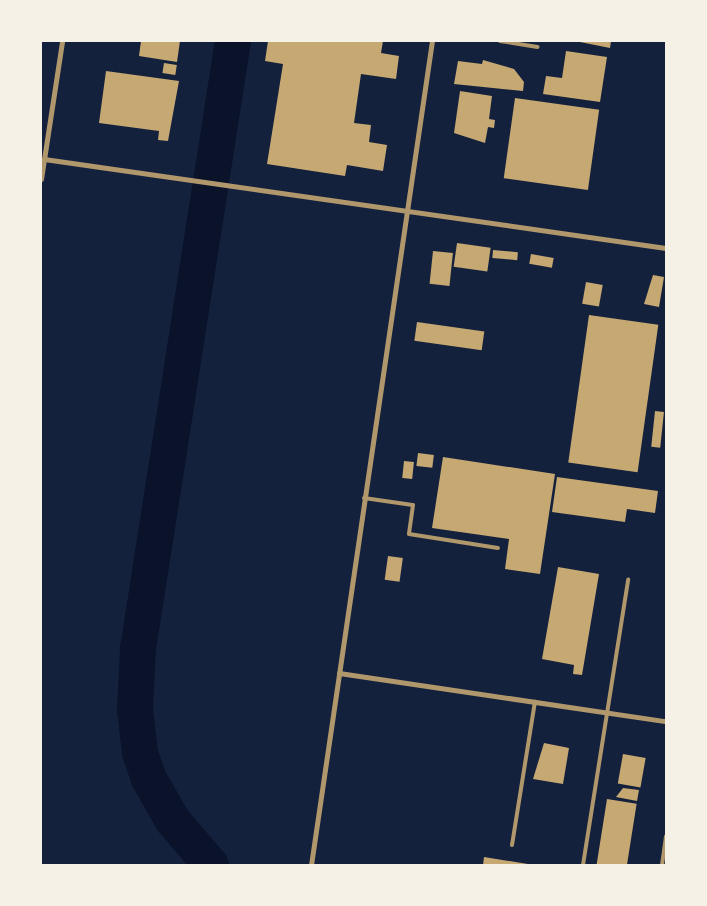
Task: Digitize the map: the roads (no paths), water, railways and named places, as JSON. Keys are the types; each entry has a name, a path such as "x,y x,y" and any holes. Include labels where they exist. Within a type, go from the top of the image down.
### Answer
{"street":[{"path":"41,179 62,41"},
{"path":"311,865 432,41"},
{"path":"44,159 666,248"},
{"path":"339,673 666,721"}],"lane":[{"path":"500,41 538,47"},
{"path":"364,498 413,505 409,534 498,548"},
{"path":"583,865 628,580"},
{"path":"512,845 535,702"},
{"path":"662,865 666,836"}],"waterway":[{"path":"211,865 173,821 149,779 140,753 135,709 138,649 233,41"}]}
